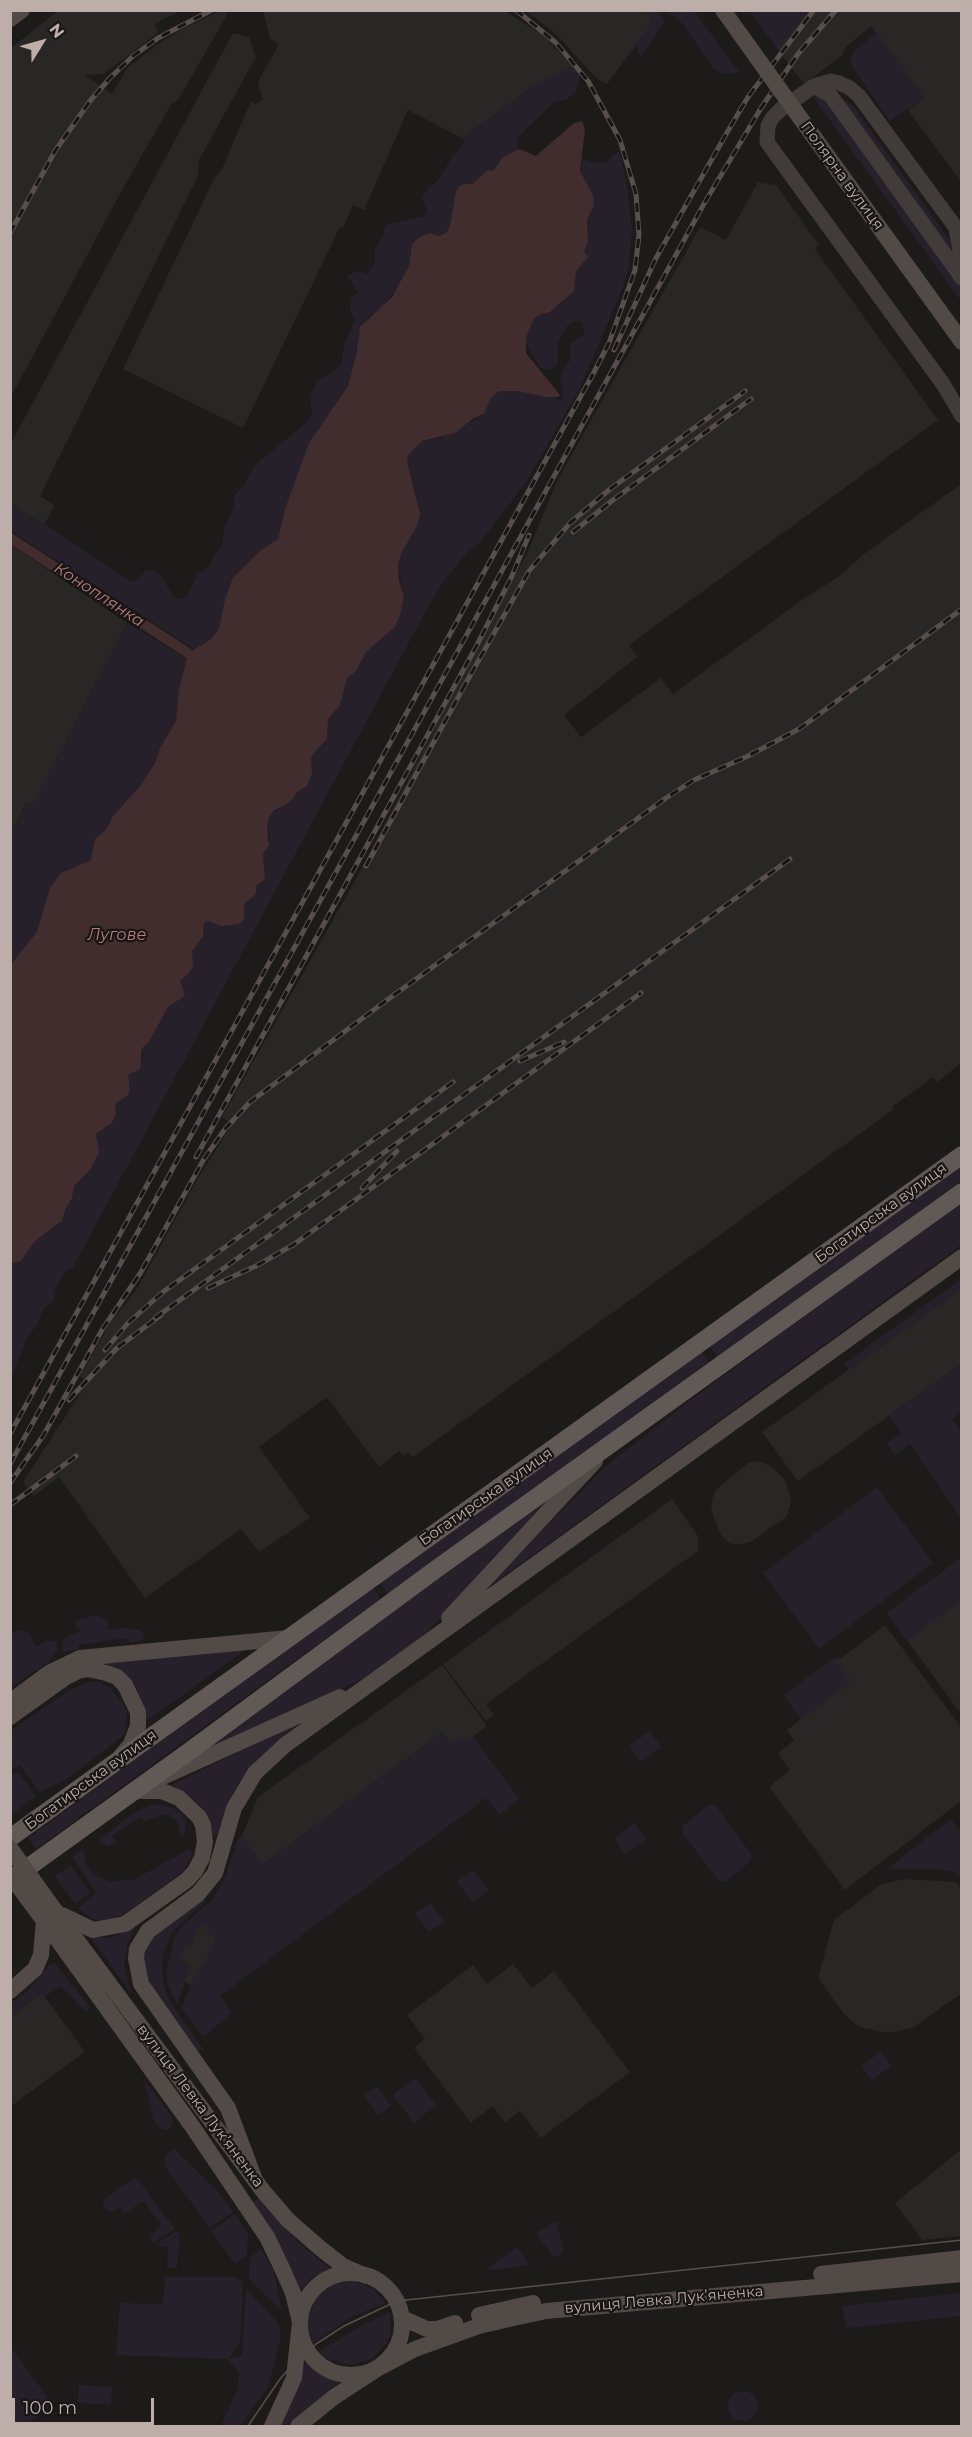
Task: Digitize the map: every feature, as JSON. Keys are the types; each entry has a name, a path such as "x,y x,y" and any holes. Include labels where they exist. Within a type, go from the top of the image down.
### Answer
{"main road":[{"path":"10,19 22,10"},
{"name":"Полярна вулиця","path":"723,10 962,342"},
{"name":"Богатирська вулиця","path":"10,1838 962,1155"},
{"name":"Богатирська вулиця","path":"10,1880 453,1557 962,1192"},
{"name":"Богатирська вулиця","path":"255,2180 228,2108 141,1984 136,1970 137,1949 147,1931 198,1894 215,1873 234,1808 255,1773 285,1745 962,1257"},
{"path":"421,1647 609,1446"},
{"path":"10,1702 49,1673 80,1658 289,1638"},
{"path":"10,1717 78,1671 88,1670 117,1677 125,1685 132,1698 138,1712 138,1726 132,1744 116,1762"},
{"name":"Богатирська вулиця","path":"133,1791 373,1682"},
{"path":"10,1875 50,1916 93,1930 111,1929 125,1924 187,1880 202,1858 205,1842 199,1817 179,1798 162,1791 133,1791"},
{"path":"10,1848 50,1916 41,1955 35,1969 10,1991"},
{"name":"вулиця Левка Лукʼяненка","path":"50,1916 288,2220 343,2266 366,2276"},
{"name":"вулиця Левка Лукʼяненка","path":"50,1916 267,2237 293,2293 300,2322"},
{"name":"вулиця Левка Лукʼяненка","path":"402,2318 416,2325 437,2328 508,2307 543,2302 962,2258"},
{"path":"272,2427 294,2378 300,2322 307,2300 322,2282 336,2276 351,2273 379,2281 397,2301 402,2318 402,2333 397,2347 388,2360 334,2397 298,2427"},
{"name":"вулиця Левка Лукʼяненка","path":"376,2369 414,2349 445,2337 479,2326 546,2311 962,2274"},
{"path":"300,2322 302,2337 308,2351 321,2366 348,2376 376,2369"}],"street":[{"path":"962,261 959,233 859,96 839,83 831,81 814,86 772,118 768,126 767,142 943,384 962,416"},
{"path":"814,86 831,96 962,278"}],"shaded area":[{"path":"59,10 180,11 154,24 159,32 104,74 84,75 112,94 128,67 164,40 221,11 225,11 227,15 178,100 172,103 122,190 11,397 11,48"},
{"path":"263,11 505,11 541,34 573,66 531,88 462,138 408,110 364,210 353,205 343,228 340,227 243,428 123,369 214,179 222,169 251,101 256,104 263,99 258,82 279,44 270,39"},
{"path":"526,11 645,11 653,22 607,84 597,79 556,34"},
{"path":"645,11 658,11 665,21 641,57 637,44 653,22"},
{"path":"667,11 694,11 740,73 721,73 713,68 682,23"},
{"path":"749,11 809,11 777,48"},
{"path":"809,11 961,11 961,182 908,110 924,97 871,26 847,46 841,56 804,84 777,48"},
{"path":"233,33 249,37 256,57 199,160 198,176 40,496 55,506 44,524 11,505 11,443"},
{"path":"877,33 924,97 890,121 851,65 851,56 856,49"},
{"path":"573,66 580,77 575,93 565,100 555,101 517,138 519,149 504,157 494,170 486,171 474,183 467,183 456,191 450,226 446,233 438,236 431,233 421,236 412,244 409,266 402,281 382,308 365,320 358,335 356,356 348,386 328,418 317,430 291,493 278,539 261,550 225,599 219,629 210,640 194,649 11,531 10,505 44,524 129,580 134,582 147,570 153,570 160,574 173,596 179,599 185,597 197,575 209,567 222,546 225,527 234,507 234,495 244,486 254,466 307,422 312,413 310,396 316,383 341,365 345,342 355,320 350,309 351,298 358,292 347,276 358,271 368,274 375,261 375,249 383,236 386,225 424,216 427,211 422,198 424,193 439,179 452,157 461,148 464,142 462,138 531,88"},
{"path":"838,94 854,107 949,239 954,254"},
{"path":"813,97 822,97 829,102 961,284 961,301"},
{"path":"619,151 627,186 632,230 629,267 622,290 579,390 527,481 479,544 467,553 446,578 428,607 72,1269 66,1270 54,1292 54,1300 44,1308 35,1328 28,1336 11,1378 11,1263 21,1261 35,1241 60,1224 72,1198 74,1186 90,1170 98,1152 96,1134 112,1123 116,1113 115,1104 128,1095 130,1090 128,1075 135,1072 143,1056 142,1047 149,1042 168,1007 185,994 180,981 192,966 192,951 203,937 204,923 207,921 214,923 244,914 244,904 252,897 265,871 263,854 270,840 267,829 272,812 284,806 297,792 306,787 311,774 311,758 316,750 327,741 328,720 336,711 347,678 356,671 366,652 395,627 400,616 404,596 398,564 417,526 416,496 407,461 409,454 422,441 442,438 484,414 490,399 499,391 517,391 554,397 559,401 564,397 560,380 565,366 570,361 570,344 585,334 582,322 574,321 566,327 558,343 558,362 555,367 546,370 541,368 528,348 527,335 534,319 550,312 574,291 576,272 584,264 584,247 588,242 587,220 594,205 593,195 580,171 583,159 596,163 606,162"},
{"path":"758,182 776,185 819,245 815,249 938,420 629,645 637,657 564,715 581,737 661,678 673,694 802,600 838,577 864,554 961,484 961,1063 937,1082 933,1077 892,1107 894,1109 413,1457 408,1452 403,1456 399,1451 379,1467 327,1397 259,1447 310,1518 259,1552 241,1529 145,1598 59,1477 34,1496 23,1482 87,1383 80,1376 111,1322 137,1289 198,1178 232,1124 222,1117 351,888 528,551 558,479 700,227 726,240"},
{"path":"11,545 127,623 33,804 27,802 11,833"},
{"path":"127,623 186,658 176,721 141,785 113,816 106,830 95,839 91,860 62,873 37,932 11,964 11,833 28,802 33,804"},
{"path":"961,1164 961,1181 717,1357 710,1346"},
{"path":"961,1202 961,1245 479,1594 605,1467 696,1396"},
{"path":"961,1279 961,1289 849,1370 844,1364"},
{"path":"961,1289 961,1364 798,1481 762,1432"},
{"path":"702,1352 709,1362 389,1595 379,1582"},
{"path":"961,1364 961,1412 952,1419 961,1431 961,1518 910,1444 895,1455 887,1444 901,1433 889,1416"},
{"path":"758,1461 772,1467 785,1480 791,1498 790,1507 786,1517 751,1542 736,1545 729,1543 721,1535 713,1516 711,1506 713,1496 717,1489 749,1462"},
{"path":"877,1487 933,1563 819,1649 763,1573"},
{"path":"565,1488 420,1639 362,1679 191,1757"},
{"path":"672,1499 698,1536 698,1551 486,1704 494,1715 486,1721 443,1664"},
{"path":"961,1558 961,1714 887,1613"},
{"path":"961,1559 961,1601 907,1641 887,1613"},
{"path":"372,1587 380,1599 36,1849 28,1838"},
{"path":"94,1615 109,1621 107,1629 109,1630 125,1628 139,1630 145,1639 131,1643 126,1638 79,1645 78,1649 63,1652 62,1639 82,1631 75,1626 75,1621"},
{"path":"885,1625 961,1727 961,1801 845,1890 769,1787 790,1770 778,1753 794,1740 787,1730 801,1719 784,1695 834,1658 840,1659"},
{"path":"22,1630 30,1634 35,1646 45,1641 57,1642 57,1651 48,1662 11,1687 11,1633"},
{"path":"247,1649 146,1721 144,1707 136,1687 108,1665 94,1662"},
{"path":"834,1658 851,1682 801,1719 784,1695"},
{"path":"442,1665 487,1726 466,1742 451,1743 442,1732 262,1865 242,1836 258,1797"},
{"path":"89,1682 100,1682 109,1687 123,1703 127,1712 124,1735 65,1780 40,1792 20,1765 11,1769 11,1731 71,1689"},
{"path":"301,1721 259,1758 238,1784 228,1801 217,1834 213,1836 208,1819 194,1799 169,1786"},
{"path":"650,1731 661,1747 641,1762 629,1746"},
{"path":"442,1732 451,1743 461,1736 466,1742 473,1737 519,1799 500,1815 486,1798 220,1996 231,2014 203,2037 181,2008 197,1971 204,1964 216,1937 206,1933 209,1926 200,1924 191,1946 186,1945 184,1953 181,1953 180,1959 191,1965 177,2004 167,1983 167,1968 174,1939 184,1924 212,1900 224,1880 238,1839 242,1836 262,1865"},
{"path":"18,1772 36,1796 11,1815 11,1775"},
{"path":"155,1804 173,1808 182,1814 186,1821 184,1835 180,1835 179,1825 175,1819 165,1814 144,1821 140,1817 112,1836 116,1841 108,1846 101,1843 99,1839 137,1811"},
{"path":"708,1805 716,1806 751,1854 751,1861 725,1882 719,1881 683,1834 683,1826"},
{"path":"951,1819 961,1832 961,1878 958,1873 940,1869 887,1869"},
{"path":"635,1823 646,1839 625,1854 614,1839"},
{"path":"83,1849 85,1862 90,1869 97,1876 112,1882 135,1879 190,1849 193,1853 183,1872 121,1916 101,1920 92,1919 78,1908 96,1893 72,1856"},
{"path":"71,1865 90,1893 75,1904 55,1876"},
{"path":"473,1870 489,1890 473,1902 457,1882"},
{"path":"903,1879 956,1882 961,1890 961,1994 912,2028 887,2033 859,2027 844,2014 818,1978 834,1920 882,1884"},
{"path":"203,1899 205,1901 172,1932 163,1954 162,1971 169,2000 206,2053 202,2049 196,2053 152,1994 141,1959 148,1941"},
{"path":"430,1903 444,1921 429,1932 415,1913"},
{"path":"227,1907 203,1983 191,1985 173,1976 176,1938"},
{"path":"135,1927 128,1943 124,1965 131,1993 90,1937 111,1938"},
{"path":"55,1963 90,2007 86,2012 61,1986 44,1997 41,1993 11,2016 11,2003 30,1989 49,1965"},
{"path":"513,1964 532,1988 554,1971 630,2072 541,2138 520,2111 505,2122 493,2106 471,2123 414,2048 425,2039 407,2015 473,1965 487,1984"},
{"path":"42,1993 85,2052 11,2106 10,2016"},
{"path":"881,2052 892,2066 872,2080 861,2066"},
{"path":"415,2078 436,2105 414,2123 393,2095"},
{"path":"144,2080 171,2116 173,2123 169,2130 163,2130 155,2123"},
{"path":"377,2086 391,2106 378,2115 364,2095"},
{"path":"174,2149 216,2189 233,2212 210,2228 165,2167 166,2155"},
{"path":"961,2150 961,2236 922,2240 895,2203"},
{"path":"134,2178 140,2182 175,2229 153,2243 150,2236 161,2225 145,2203 141,2202 125,2214 120,2207 110,2212 103,2208 104,2200"},
{"path":"260,2198 299,2243 329,2268 310,2279 301,2289 253,2202"},
{"path":"235,2214 248,2234 247,2256 235,2264 211,2231"},
{"path":"556,2221 564,2251 555,2258 536,2234"},
{"path":"177,2231 180,2237 177,2268 167,2268 168,2247 154,2245"},
{"path":"517,2247 530,2265 484,2271"},
{"path":"261,2249 274,2271 282,2311 249,2279 250,2258"},
{"path":"165,2277 236,2277 243,2283 240,2341 229,2359 242,2356 246,2289 279,2324 281,2336 269,2385 241,2426 221,2426 238,2388 239,2373 228,2359 116,2355 120,2303 163,2304"},
{"path":"352,2281 372,2288 386,2303 351,2317 312,2343 308,2320 315,2299 332,2285"},
{"path":"961,2293 961,2316 847,2328 842,2306"},
{"path":"390,2312 391,2333 387,2343 372,2359 350,2365 328,2359 319,2352 357,2328"},
{"path":"11,2348 53,2405 23,2426 11,2426"},
{"path":"306,2363 328,2377 342,2380 284,2426 277,2426 301,2367"},
{"path":"79,2385 112,2387 111,2405 78,2403"},
{"path":"743,2391 754,2395 758,2406 754,2417 743,2421 732,2417 728,2406 732,2395"}],"water":[{"name":"Лугове","path":"582,121 585,130 580,171 593,195 594,205 587,220 588,242 584,251 588,257 576,272 574,291 550,312 534,319 527,335 526,353 560,395 547,397 517,391 499,391 490,399 484,414 474,418 455,433 422,441 409,454 407,461 420,514 417,526 398,564 399,580 404,596 395,627 366,652 356,671 347,678 340,705 328,720 327,740 311,758 312,774 306,787 297,792 284,806 274,810 269,818 267,829 269,845 263,854 265,879 256,886 256,894 244,904 244,920 239,924 221,926 208,921 204,923 203,937 192,951 193,966 180,981 185,994 168,1007 149,1042 142,1048 140,1069 128,1075 130,1090 128,1095 115,1104 116,1113 112,1123 96,1134 99,1152 90,1170 74,1186 72,1198 62,1221 35,1241 21,1261 11,1263 11,964 37,932 50,888 61,873 91,860 95,839 106,830 113,816 141,785 155,763 160,748 176,721 179,691 188,653 210,640 219,629 225,599 233,578 261,550 278,539 285,509 309,443 348,386 356,356 360,327 392,297 409,266 412,244 421,236 431,233 438,236 446,233 450,226 456,191 461,185 474,183 486,171 494,170 503,157 519,149 536,156 574,123"}],"waterway":[{"name":"Коноплянка","path":"10,538 188,653"}],"tram line":[{"path":"248,2426 280,2379 316,2344 344,2326 397,2301 962,2240"}],"railway":[{"path":"10,233 55,151 90,101 110,78 133,56 158,38 212,10"},
{"path":"516,10 556,43 588,81 620,140 636,194 639,235 635,270 609,343 590,380"},
{"path":"614,350 656,258 725,136 748,97 814,10"},
{"path":"10,1464 705,202 761,108 798,54 836,10"},
{"path":"10,1434 593,374"},
{"path":"462,690 529,571 570,523 610,489 745,391"},
{"path":"573,532 751,399"},
{"path":"196,1157 477,645 512,576 529,535"},
{"path":"10,1483 43,1436 102,1330 141,1272 204,1159 225,1129 250,1102 666,798 694,780 746,757 799,729 962,609"},
{"path":"366,866 466,683"},
{"path":"155,1318 790,859"},
{"path":"208,1288 256,1266 293,1245 641,993"},
{"path":"520,1061 564,1042"},
{"path":"105,1350 128,1323 163,1292 453,1082"},
{"path":"362,1188 397,1151"},
{"path":"69,1400 117,1348 161,1315"},
{"path":"10,1505 76,1456"}]}
